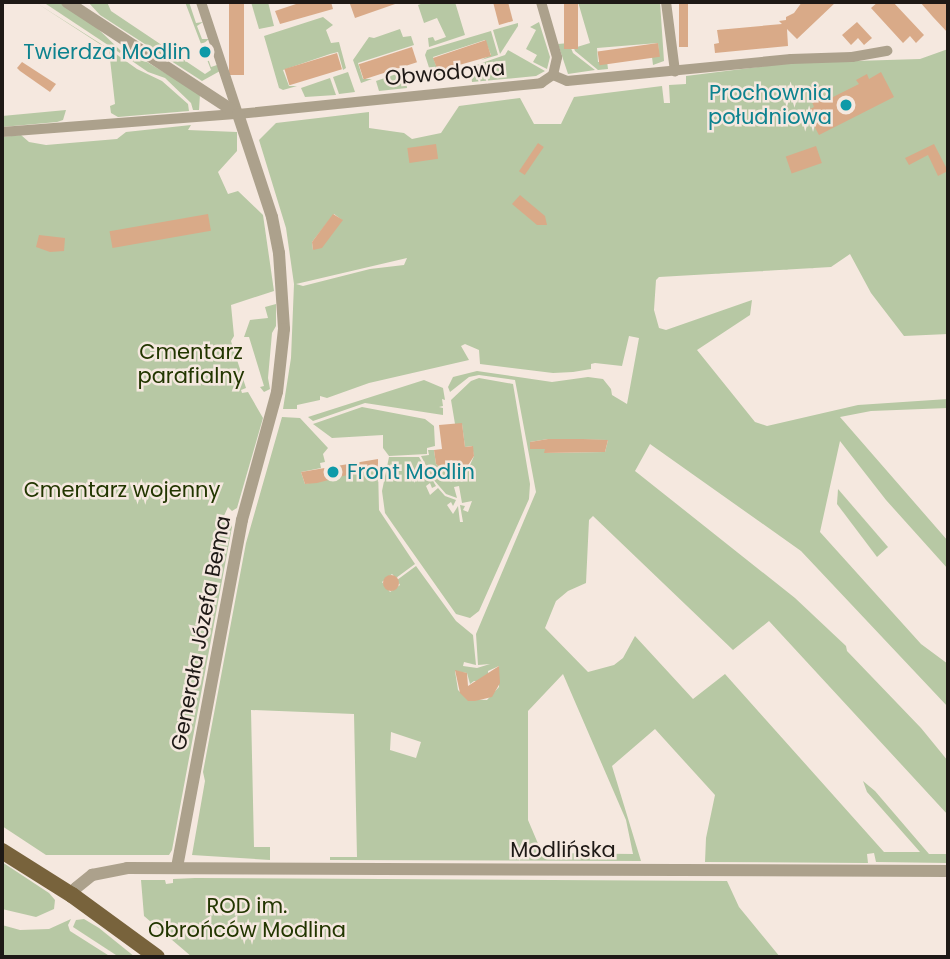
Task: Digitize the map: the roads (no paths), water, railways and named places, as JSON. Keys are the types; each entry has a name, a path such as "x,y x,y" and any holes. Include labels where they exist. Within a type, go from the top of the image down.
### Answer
{"main road":[{"path":"2,851 72,895 157,957"}],"street":[{"path":"67,2 238,114"},
{"name":"Generała Józefa Bema","path":"177,867 223,612 245,507 274,410 282,364 284,289 272,217 201,2"},
{"path":"541,2 557,57 553,75"},
{"path":"666,2 674,71"},
{"name":"Obwodowa","path":"2,132 238,114 533,84 553,75 567,80 791,59 852,57 887,51"},
{"name":"Modlińska","path":"72,895 84,880 106,871 177,867 948,871"}],"place":[{"name":"Twierdza Modlin","path":"205,52"},
{"name":"Prochownia południowa","path":"846,105"},
{"name":"Front Modlin","path":"333,472"}],"park label":[{"name":"Cmentarz parafialny","path":"191,364"},
{"name":"Cmentarz wojenny","path":"122,490"},
{"name":"ROD im. Obrońców Modlina","path":"247,918"}]}
